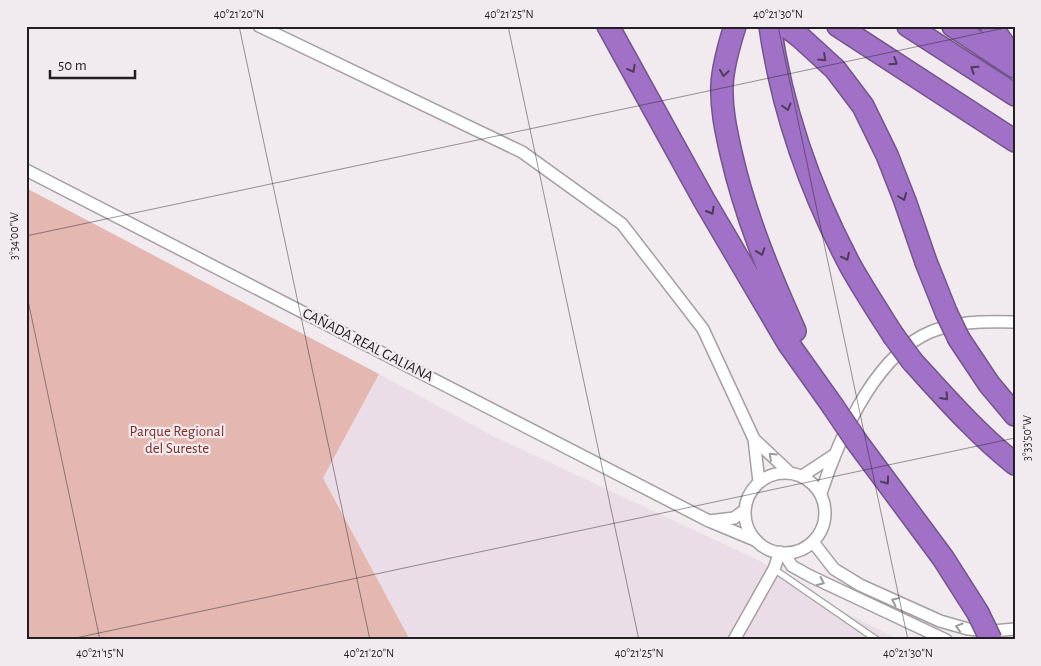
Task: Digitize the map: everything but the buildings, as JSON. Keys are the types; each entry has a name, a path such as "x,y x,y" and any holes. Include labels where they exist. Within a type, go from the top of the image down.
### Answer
{"highway":[{"path":"608,26 704,200 788,343 857,442 943,558 978,613 991,640"},
{"path":"735,26 727,50 722,86 724,121 739,189 768,272 832,405"},
{"path":"770,26 774,60 790,120 808,174 852,268 893,335 912,361 953,406 1015,464"},
{"path":"786,26 800,36 836,69 863,106 887,155 926,262 959,339 989,384 1015,415"},
{"path":"838,26 1015,141"},
{"path":"908,26 1015,95"},
{"path":"953,26 1015,67"},
{"path":"991,26 1015,60"}],"street":[{"path":"259,26 522,152 622,224 704,329 754,439 759,482"},
{"name":"CAÑADA REAL GALIANA","path":"26,170 710,521 757,541"},
{"path":"820,493 834,455 868,391 890,360 921,336 945,326 985,321 1015,322"},
{"path":"754,439 789,472"},
{"path":"802,476 834,455"},
{"path":"789,472 802,476 813,483 824,503 824,524 820,533 813,542 800,550 782,553 765,547 750,532 746,521 745,510 749,494 759,482 773,474 789,472"},
{"path":"710,521 734,518 745,510"},
{"path":"813,542 834,569 860,585 940,621 968,629 993,631 1015,629"},
{"path":"734,640 782,553"},
{"path":"782,553 792,566 810,576 946,640"}],"lane":[{"path":"774,570 877,640"}],"shaded area":[{"path":"379,374 491,435 760,561 805,593 900,640 410,640 323,478"}],"green space":[{"name":"Parque Regional del Sureste","path":"26,188 379,374 323,478 410,640 26,640"}]}
